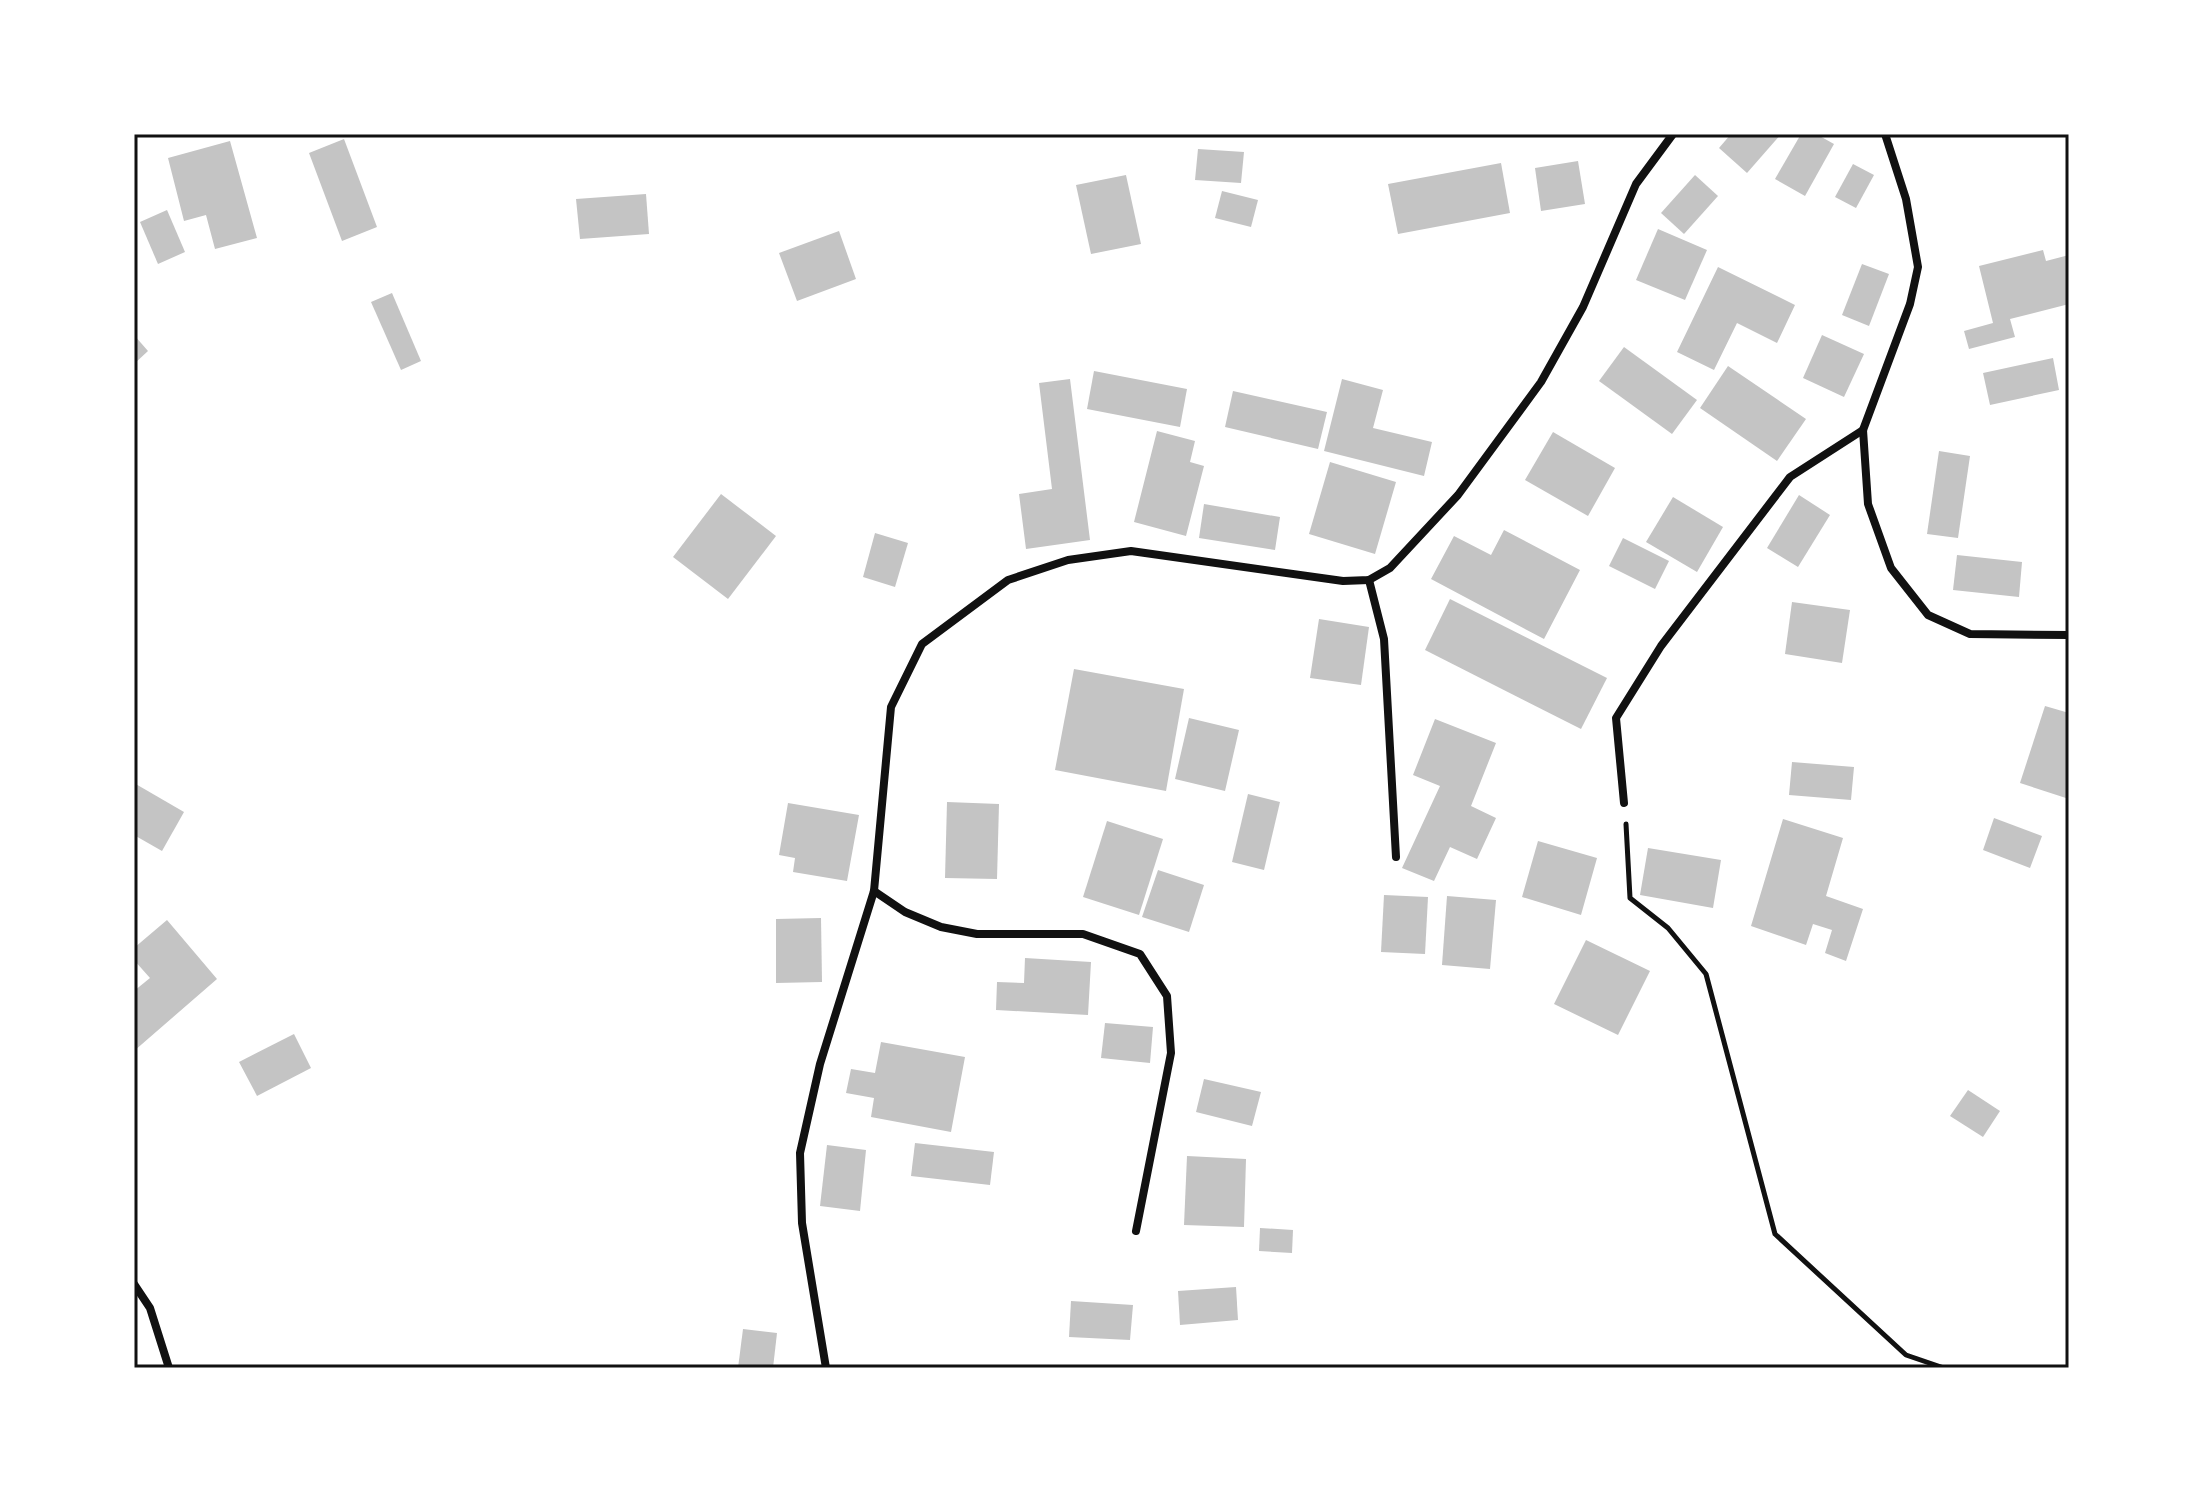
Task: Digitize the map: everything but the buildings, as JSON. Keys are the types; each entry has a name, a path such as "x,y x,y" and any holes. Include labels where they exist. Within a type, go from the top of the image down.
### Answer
{"street":[{"path":"826,1368 802,1223 800,1153 820,1064 874,891 891,707 922,644 1008,580 1068,560 1131,551 1343,581 1369,580 1390,568 1458,495 1541,382 1583,307 1636,184 1673,134"},
{"path":"1885,134 1906,199 1918,267 1910,304 1863,430 1868,504 1891,568 1928,615 1970,634 2069,635"},
{"path":"1624,803 1616,718 1661,646 1790,477 1863,430"},
{"path":"1369,580 1384,639 1396,857"},
{"path":"874,891 905,912 941,927 977,934 1083,934 1140,954 1167,996 1171,1053 1136,1231"},
{"path":"134,1284 150,1308 169,1368"}],"path":[{"path":"1624,803 1630,898 1668,928 1706,974 1775,1234 1906,1355 1944,1368"}]}
